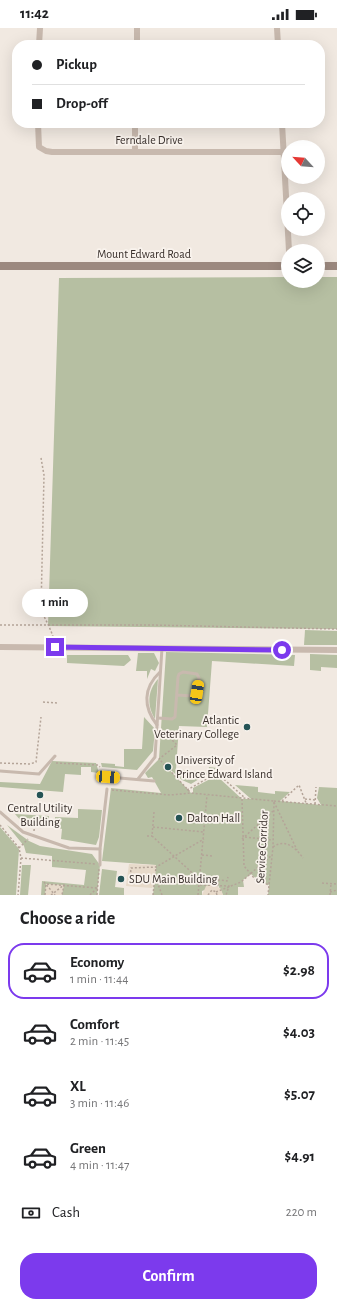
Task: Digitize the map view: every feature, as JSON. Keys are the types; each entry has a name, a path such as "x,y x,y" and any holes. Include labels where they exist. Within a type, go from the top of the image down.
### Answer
{"street":[{"path":"39,40 40,28"},
{"path":"137,28 137,40"},
{"path":"277,28 278,40"},
{"name":"Ferndale Drive","path":"38,128 39,147 46,151 281,152"},
{"path":"135,128 135,151"},
{"path":"282,128 283,140"},
{"path":"286,184 289,244"},
{"name":"Mount Edward Road","path":"0,266 281,266"},
{"path":"325,266 337,266"},
{"path":"0,646 337,650"}],"lane":[{"path":"138,779 154,757 162,648"},
{"path":"157,725 150,716 147,706 151,682 160,672"},
{"path":"158,718 172,719 175,717 177,695 179,674 183,672 197,674 199,678 196,694 192,696 177,695"},
{"path":"0,771 39,774 55,756"},
{"path":"108,777 154,781"},
{"path":"100,865 100,849 107,789"},
{"path":"0,812 15,827 30,835 69,848 100,849"}],"path":[{"path":"41,458 44,474 41,609 48,626 53,633 55,647"},
{"path":"0,625 151,625 337,629"},
{"path":"43,702 58,703"},
{"path":"0,763 30,764 36,762 42,717"},
{"path":"157,725 177,745 159,759 191,793"},
{"path":"48,763 98,765 100,768"},
{"path":"187,790 217,773 246,799"},
{"path":"282,801 299,785 306,803"},
{"path":"316,787 316,804"},
{"name":"Service Corridor","path":"107,789 170,795 191,793 242,799 274,800 337,806"},
{"path":"198,895 207,795"},
{"path":"242,799 244,866 260,882 269,885"},
{"path":"304,799 316,800"},
{"path":"274,800 297,850 303,858"},
{"name":"Service Corridor","path":"268,895 274,847 272,840 274,800"},
{"path":"242,839 273,811"},
{"path":"152,836 154,812"},
{"path":"0,825 20,848 21,858 18,895"},
{"path":"153,827 204,832"},
{"path":"147,836 152,836 200,880"},
{"path":"246,837 272,840"},
{"path":"154,882 130,880 131,868 156,867 204,839"},
{"path":"274,847 280,843 297,850"},
{"path":"202,855 213,856"},
{"path":"206,886 211,891 216,892 241,882 272,855"},
{"path":"21,858 100,865 97,895"},
{"path":"153,895 156,867"},
{"path":"155,876 200,880"},
{"path":"155,876 162,895"},
{"path":"218,886 219,880 227,881 228,877"},
{"path":"45,883 97,888"},
{"path":"45,883 55,894"},
{"path":"45,883 45,895"},
{"path":"322,883 337,884"},
{"path":"330,895 331,884"},
{"path":"51,895 55,894 64,885"},
{"path":"62,895 64,885"},
{"path":"199,885 229,886"},
{"path":"226,895 229,886"},
{"path":"90,895 97,888"},
{"path":"330,892 337,890"},
{"path":"208,895 211,891"}],"green space":[{"path":"281,277 281,288 325,288 325,277 337,277 337,629 48,626 59,278"},
{"path":"305,630 337,631 337,645 304,645"},
{"path":"166,652 295,655 294,666 212,661 207,727 179,726 176,769 208,773 209,767 217,768 191,784 182,780 164,764 191,793 193,793 193,788 212,778 218,777 242,799 251,799 235,785 258,787 258,792 275,794 275,791 290,792 280,801 321,805 317,798 319,787 337,788 337,895 268,895 269,885 260,882 251,874 243,880 244,887 238,887 238,895 223,895 218,885 202,891 202,895 153,895 156,865 102,861 111,788 161,793 152,777 148,778 145,773 159,759"},
{"path":"138,653 154,653 159,663 155,671 151,669 147,679 147,671 136,671"},
{"path":"310,654 337,655 337,668 321,667 321,671 310,670"},
{"path":"67,655 128,655 131,660 124,666 67,663"},
{"path":"158,679 155,719 152,714 149,699 152,688"},
{"path":"144,717 155,729 153,751 137,770 102,767 101,763 115,764 115,766 124,767 124,749 142,749"},
{"path":"52,761 96,763 99,773 91,772 91,767 81,767 81,775 65,774 63,792 0,787 0,782 40,784"},
{"path":"78,809 102,810 99,837 96,845 61,839 62,829 55,827 55,817 78,818"},
{"path":"15,814 49,816 48,826 26,824 22,822"},
{"path":"7,825 29,841 40,846 92,854 100,865 97,895 41,895 42,881 84,885 86,870 52,867 52,856 26,853 24,846"},
{"path":"0,827 19,849 16,895 0,895"},
{"path":"22,865 31,865 28,895 20,895"},
{"path":"102,869 117,871 115,887 124,888 124,895 99,895"}],"shaded area":[{"path":"129,864 156,865 154,885 152,888 126,886"},
{"path":"46,884 64,885 62,895 45,895"},
{"path":"213,884 221,889 223,895 202,895 206,886"}],"place":[{"name":"Atlantic Veterinary College","path":"247,727"},
{"name":"University of Prince Edward Island","path":"168,767"},
{"name":"Central Utility Building","path":"40,795"},
{"name":"Dalton Hall","path":"179,818"},
{"name":"SDU Main Building","path":"121,879"}],"route":[{"path":"55,647 282,650"}]}
